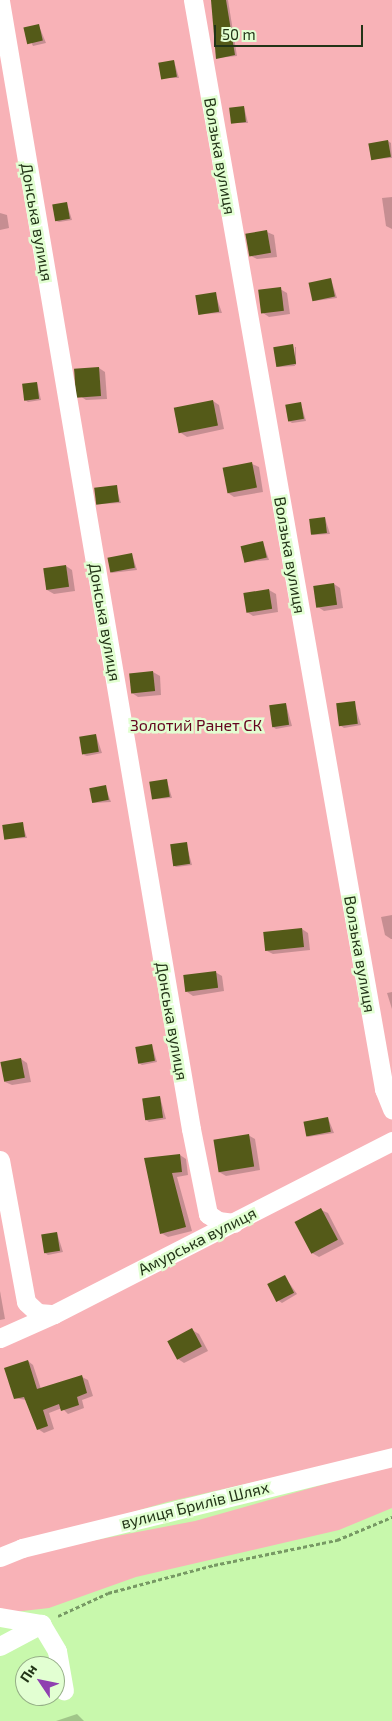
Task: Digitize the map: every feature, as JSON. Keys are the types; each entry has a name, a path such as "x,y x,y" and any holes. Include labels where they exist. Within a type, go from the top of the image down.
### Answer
{"street":[{"name":"Волзька вулиця","path":"193,0 384,1089 392,1109"},
{"name":"Донська вулиця","path":"0,1 191,1129 208,1214 218,1221 234,1222"},
{"name":"Амурська вулиця","path":"0,1338 54,1314 392,1141"},
{"path":"0,1160 26,1302 38,1313 54,1314"},
{"name":"вулиця Брилів Шлях","path":"0,1558 22,1548 392,1457"},
{"path":"0,1617 41,1624 57,1650 58,1656"},
{"path":"0,1646 41,1624"}],"path":[{"path":"41,1624 108,1593 214,1565 337,1540 392,1517"}],"green space":[{"name":"Золотий Ранет СК","path":"0,0 392,0 392,1450 167,1502 0,1551"},
{"path":"392,1465 392,1508 339,1530 136,1577 49,1608 14,1612 0,1608 0,1563 17,1555 195,1521"}],"building":[{"path":"211,0 226,0 235,55 216,59"},
{"path":"39,24 43,41 27,44 23,28"},
{"path":"174,60 177,77 161,80 158,63"},
{"path":"244,106 246,122 231,124 229,108"},
{"path":"388,140 391,157 371,160 368,143"},
{"path":"67,202 70,219 55,221 52,205"},
{"path":"267,230 271,253 249,256 245,234"},
{"path":"331,278 335,297 312,301 309,283"},
{"path":"281,287 284,311 261,314 258,290"},
{"path":"216,292 219,312 198,315 195,295"},
{"path":"293,344 296,364 276,367 273,347"},
{"path":"99,367 101,396 76,398 74,369"},
{"path":"37,382 39,399 24,401 22,384"},
{"path":"213,400 218,426 179,433 174,408"},
{"path":"301,402 304,419 288,422 285,405"},
{"path":"252,462 257,488 228,493 223,468"},
{"path":"117,485 119,502 96,505 94,488"},
{"path":"325,517 327,533 311,535 309,519"},
{"path":"263,541 267,558 244,563 241,546"},
{"path":"132,553 135,568 110,572 107,558"},
{"path":"66,565 69,587 46,590 43,568"},
{"path":"334,583 337,605 316,608 313,586"},
{"path":"269,589 272,609 246,613 243,593"},
{"path":"153,671 155,691 131,693 129,674"},
{"path":"355,701 358,724 339,726 336,703"},
{"path":"286,703 289,725 272,727 269,705"},
{"path":"96,734 99,752 82,754 79,737"},
{"path":"167,779 170,797 152,800 149,782"},
{"path":"106,785 109,800 92,803 89,788"},
{"path":"23,822 25,837 4,840 2,825"},
{"path":"187,842 190,864 173,866 170,844"},
{"path":"302,928 304,947 265,951 263,932"},
{"path":"216,971 218,988 185,992 183,975"},
{"path":"152,1044 155,1061 138,1064 135,1047"},
{"path":"21,1058 25,1078 4,1082 0,1062"},
{"path":"160,1096 163,1118 145,1120 142,1099"},
{"path":"328,1117 331,1132 306,1136 303,1122"},
{"path":"249,1134 254,1167 219,1172 213,1140"},
{"path":"180,1154 182,1172 172,1173 186,1227 160,1234 144,1158"},
{"path":"321,1208 338,1240 311,1254 295,1222"},
{"path":"57,1232 60,1251 44,1253 41,1235"},
{"path":"285,1275 294,1293 276,1302 267,1284"},
{"path":"192,1328 202,1347 177,1360 167,1341"},
{"path":"28,1360 37,1389 82,1375 87,1393 77,1397 79,1405 61,1411 59,1404 43,1410 48,1426 37,1430 24,1397 14,1399 4,1368"}]}
